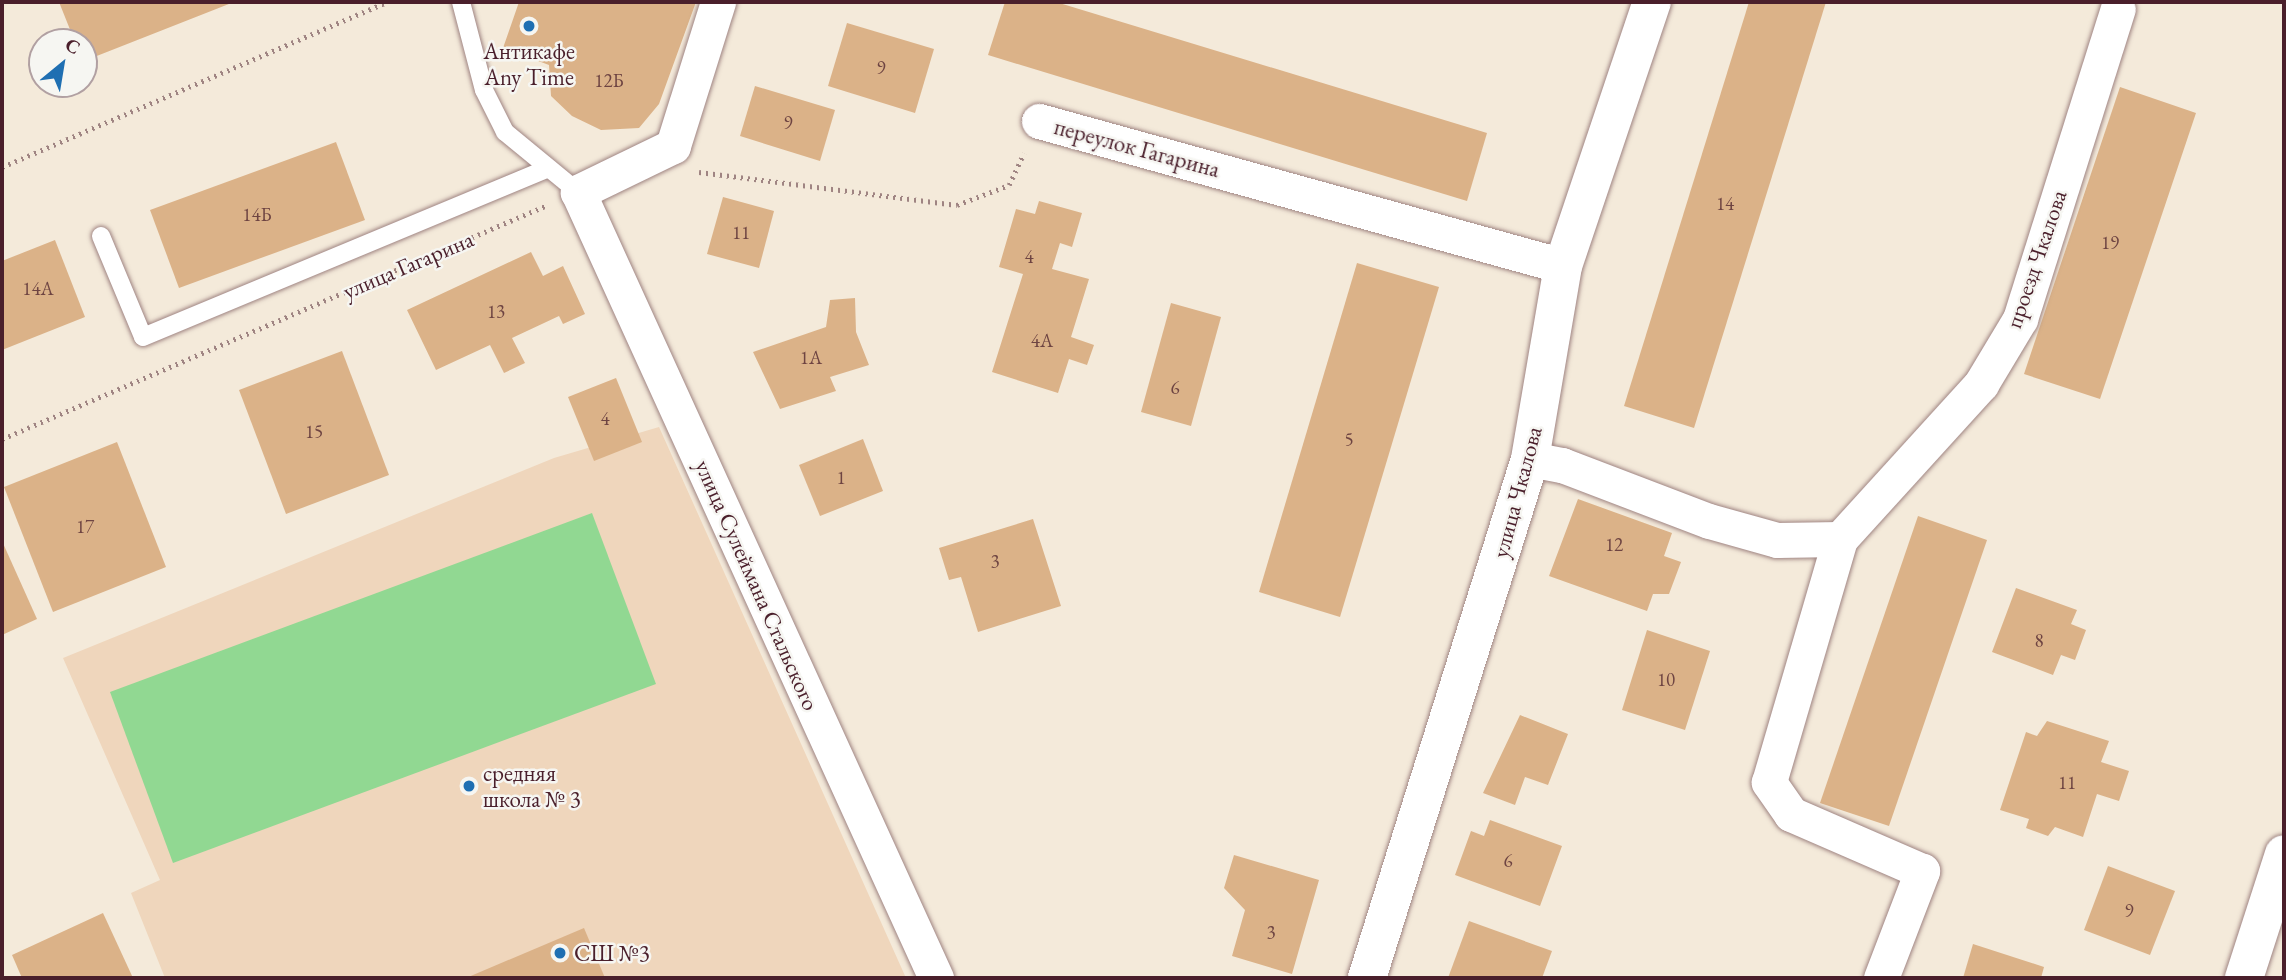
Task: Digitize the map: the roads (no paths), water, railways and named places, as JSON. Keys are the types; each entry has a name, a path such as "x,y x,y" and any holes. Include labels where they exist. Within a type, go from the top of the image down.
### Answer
{"street":[{"path":"578,192 673,146 718,2"},
{"name":"улица Чкалова","path":"1367,978 1530,459 1563,265 1652,2"},
{"name":"проезд Чкалова","path":"1881,978 1922,871 1791,814 1769,782 1840,540 1981,384 2020,318 2118,9"},
{"name":"переулок Гагарина","path":"1039,121 1563,265"},
{"name":"улица Сулеймана Стальского","path":"578,192 936,978"},
{"path":"1530,459 1562,465 1709,521 1777,540 1840,540"},
{"path":"2244,978 2284,854"}],"lane":[{"path":"461,2 484,90 505,132 578,192"},
{"path":"101,236 143,337 548,168"}],"place":[{"name":"Антикафе Any Time","path":"529,26"},
{"name":"средняя школа № 3","path":"469,786"},
{"name":"СШ №3","path":"560,953"}]}
